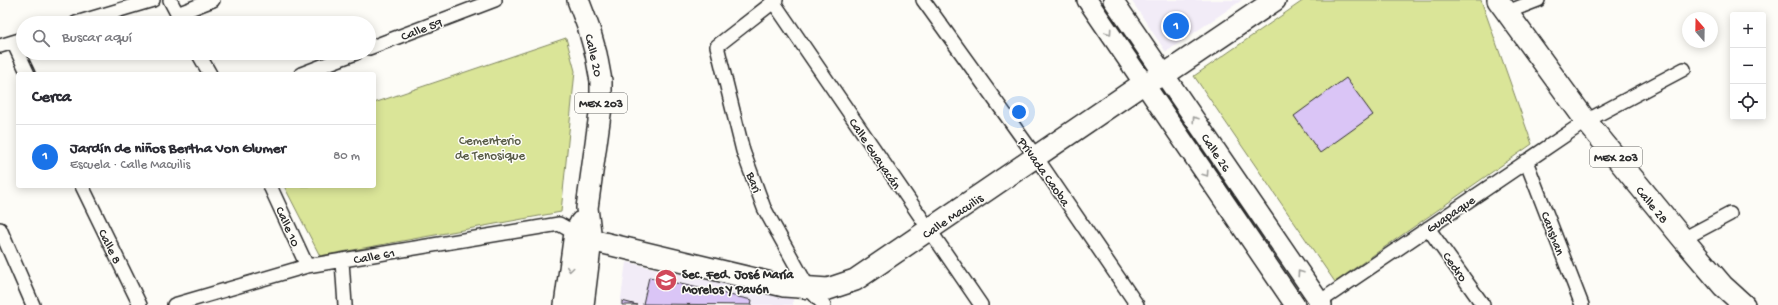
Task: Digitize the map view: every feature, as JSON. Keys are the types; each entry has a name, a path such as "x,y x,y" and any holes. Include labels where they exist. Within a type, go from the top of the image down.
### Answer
{"main road":[{"name":"Calle 20","path":"565,305 583,236 601,107 601,81 596,54 589,29 578,0"},
{"name":"Calle 26","path":"1087,0 1295,305"},
{"name":"Calle 26","path":"1113,0 1319,304"},
{"name":"Calle Macuilis","path":"583,236 784,286 809,297 855,280 1144,83 1164,75 1275,0"},
{"name":"Calle 28","path":"1502,6 1586,121 1723,286 1744,305"},
{"name":"Calle 20","path":"583,236 583,305"}],"street":[{"path":"99,16 153,0"},
{"path":"170,0 179,16"},
{"path":"184,16 213,0"},
{"name":"Calle 59","path":"376,45 495,0"},
{"name":"Privada Caoba","path":"923,0 1036,157 1137,305"},
{"path":"1502,6 1538,0"},
{"name":"Bari","path":"774,1 717,46 743,151 764,208 809,297 824,305"},
{"name":"Calle Guayacán","path":"774,1 981,305"},
{"path":"0,46 16,42"},
{"path":"24,60 27,72"},
{"path":"202,60 209,72"},
{"path":"306,72 338,60"},
{"name":"Guapaque","path":"1319,304 1586,121 1684,70"},
{"name":"Canshan","path":"1526,161 1582,305"},
{"name":"Calle 8","path":"83,188 140,305"},
{"name":"Calle 10","path":"271,188 307,266"},
{"path":"1683,239 1730,214"},
{"name":"Calle 61","path":"174,305 307,266 559,224 583,236"},
{"path":"0,228 33,305"},
{"name":"Cedro","path":"1428,228 1483,305"},
{"path":"342,261 345,305"}],"shaded area":[{"path":"1131,0 1242,0 1166,52"},
{"name":"Sec. Fed. José María Morelos Y Pavón","path":"626,262 793,299 793,305 620,305"}],"green space":[{"path":"1304,0 1481,0 1532,144 1335,282 1194,76"},
{"name":"Cementerio de Tenosique","path":"566,38 575,71 561,212 320,256 285,188 376,188 376,102"}],"building":[{"path":"1346,78 1373,115 1320,153 1294,116"},
{"path":"649,277 752,300 751,305 643,304"},
{"path":"622,301 637,305 622,305"}],"place":[{"name":"Jardín de niños Bertha Von Glumer","path":"1176,26"},
{"name":"Sec. Fed. José María Morelos Y Pavón","path":"666,280"}]}
